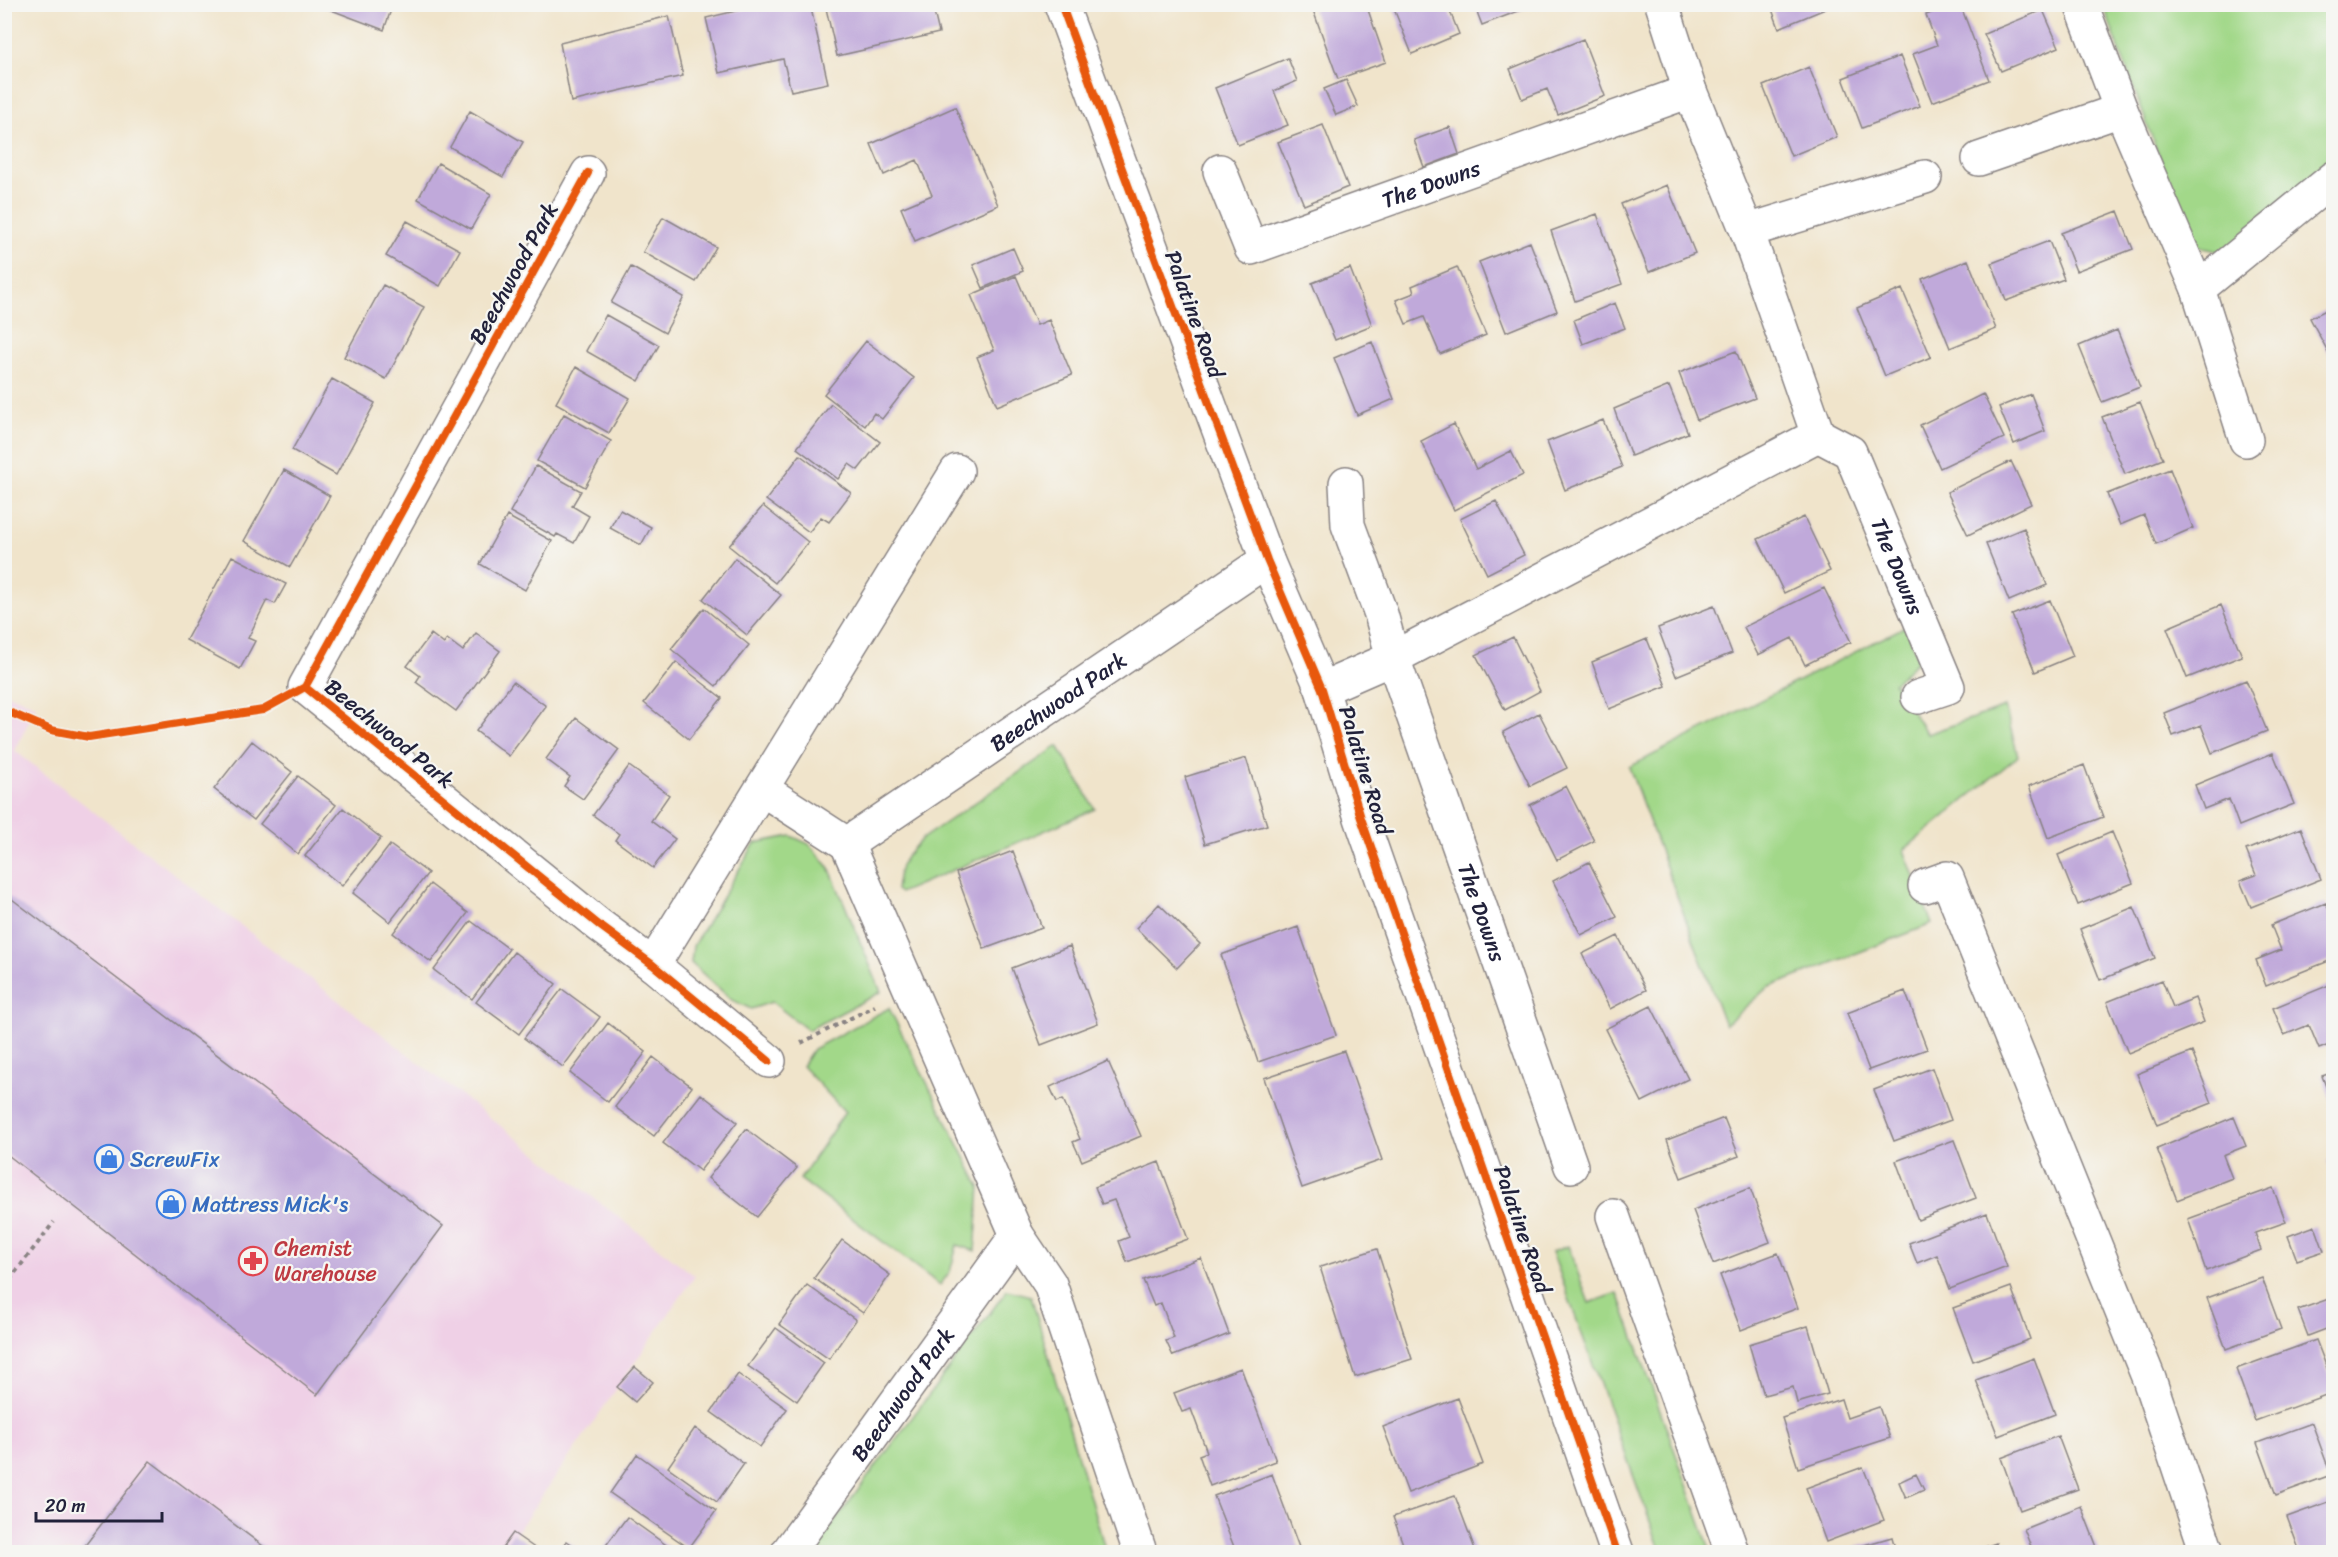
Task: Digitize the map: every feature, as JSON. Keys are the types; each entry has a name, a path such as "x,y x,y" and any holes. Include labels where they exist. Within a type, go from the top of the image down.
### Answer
{"street":[{"name":"Palatine Road","path":"1061,4 1267,560 1322,689 1361,819 1617,1552"},
{"path":"1322,689 1393,658 1818,435 1747,231 1690,91 1662,4"},
{"path":"2081,4 2121,110 2198,289 2247,440"},
{"name":"The Downs","path":"1220,171 1251,248 1690,91"},
{"path":"1979,159 2121,110"},
{"name":"Beechwood Park","path":"588,173 305,687 599,925 653,965 769,1061"},
{"path":"1747,231 1924,177"},
{"path":"2198,289 2334,178"},
{"name":"The Downs","path":"1818,435 1850,452 1948,687 1918,698"},
{"path":"653,965 957,471"},
{"name":"The Downs","path":"1346,483 1348,525 1381,614 1393,658 1571,1166"},
{"name":"Beechwood Park","path":"847,844 1267,560"},
{"path":"762,789 847,844 1017,1235 1050,1284 1140,1552"},
{"path":"1925,886 1947,878 2149,1380 2207,1552"},
{"path":"1613,1215 1732,1552"},
{"name":"Beechwood Park","path":"788,1552 1017,1235"}],"path":[{"path":"769,1061 910,988"},
{"path":"4,1287 54,1222"}],"shaded area":[{"path":"4,692 36,706 15,751 695,1276 503,1552 5,1552"}],"green space":[{"path":"2103,5 2333,5 2333,162 2226,253 2199,247 2187,232"},
{"path":"1906,626 1918,660 1894,683 1927,734 2005,707 2018,756 1904,850 1932,924 1767,988 1725,1025 1629,767"},
{"path":"1058,746 1095,809 900,893 896,890 904,861 923,838"},
{"path":"791,836 809,844 829,867 881,992 808,1030 772,1002 751,1009 732,1000 691,963 693,946 755,843"},
{"path":"889,1008 980,1187 975,1251 957,1245 950,1272 940,1285 800,1179 845,1112 802,1066 813,1049"},
{"path":"1568,1246 1589,1303 1618,1293 1711,1552 1661,1552 1552,1252"},
{"path":"1007,1290 1031,1296 1106,1552 812,1552"}],"building":[{"path":"327,4 393,4 384,30 326,8"},
{"path":"765,4 810,4 828,83 791,91 783,59 719,73 706,18"},
{"path":"825,4 932,4 939,33 837,56"},
{"path":"1328,4 1366,4 1386,62 1338,79 1313,10"},
{"path":"1392,4 1447,4 1459,34 1412,54"},
{"path":"1474,4 1534,4 1534,5 1482,25"},
{"path":"1770,4 1835,4 1835,5 1779,28"},
{"path":"1954,4 1960,4 1989,80 1932,102 1913,54 1937,45 1926,15"},
{"path":"2043,10 2059,47 2001,71 1984,34"},
{"path":"669,16 683,76 571,102 560,43"},
{"path":"1583,39 1605,96 1558,115 1547,89 1522,99 1510,69"},
{"path":"1900,56 1920,106 1862,128 1843,78"},
{"path":"1288,58 1297,81 1274,91 1288,125 1238,145 1215,88"},
{"path":"1809,67 1837,137 1791,156 1763,86"},
{"path":"1346,80 1358,106 1336,115 1324,89"},
{"path":"955,107 998,205 915,241 901,208 932,195 917,160 884,175 871,144"},
{"path":"470,111 523,142 503,177 450,147"},
{"path":"1323,125 1348,187 1304,205 1278,142"},
{"path":"1450,127 1459,154 1424,167 1414,140"},
{"path":"438,163 491,194 471,229 418,199"},
{"path":"1667,185 1695,253 1649,272 1621,204"},
{"path":"2118,211 2133,249 2076,271 2061,233"},
{"path":"1597,214 1622,284 1575,301 1551,231"},
{"path":"663,217 716,247 696,282 643,252"},
{"path":"407,221 460,250 440,286 386,256"},
{"path":"2049,241 2064,279 2006,301 1992,263"},
{"path":"1530,242 1557,311 1506,332 1479,262"},
{"path":"1013,248 1023,271 983,288 973,265"},
{"path":"1968,260 1996,329 1950,348 1922,279"},
{"path":"631,267 684,297 665,333 611,303"},
{"path":"1457,267 1486,335 1440,354 1424,317 1406,324 1396,300 1414,293 1412,286"},
{"path":"1350,268 1372,325 1335,340 1312,283"},
{"path":"1016,276 1037,325 1049,320 1072,375 997,406 977,357 994,350 971,295"},
{"path":"383,285 424,307 386,379 344,357"},
{"path":"1902,289 1931,357 1885,376 1857,308"},
{"path":"1615,303 1625,328 1583,344 1574,320"},
{"path":"2334,306 2334,363 2310,318"},
{"path":"606,315 659,345 639,381 586,351"},
{"path":"2117,330 2140,387 2102,402 2079,346"},
{"path":"866,341 914,378 882,419 874,413 865,426 824,394"},
{"path":"1372,342 1394,399 1357,415 1334,358"},
{"path":"1736,351 1755,398 1697,420 1679,373"},
{"path":"576,367 630,398 609,433 556,403"},
{"path":"332,379 375,403 336,475 292,450"},
{"path":"1669,386 1688,433 1631,456 1614,409"},
{"path":"1983,394 2004,438 1940,468 1920,425"},
{"path":"2031,394 2045,431 2014,444 1999,407"},
{"path":"2140,402 2163,459 2125,474 2102,417"},
{"path":"831,404 880,442 858,470 849,464 838,479 797,448"},
{"path":"564,414 611,441 585,487 537,461"},
{"path":"1603,420 1622,467 1565,490 1547,442"},
{"path":"1454,424 1476,469 1511,451 1523,475 1454,510 1421,441"},
{"path":"800,455 851,493 829,522 821,517 809,532 766,500"},
{"path":"2011,461 2031,504 1968,535 1947,492"},
{"path":"536,466 581,491 572,506 589,516 574,543 557,534 555,537 510,512"},
{"path":"2170,469 2193,528 2156,544 2144,515 2120,525 2107,494"},
{"path":"284,470 330,496 290,567 244,541"},
{"path":"1496,501 1524,555 1487,574 1460,519"},
{"path":"763,506 808,542 775,583 729,546"},
{"path":"620,510 651,527 641,545 610,528"},
{"path":"507,516 552,541 525,590 480,564"},
{"path":"1804,517 1830,571 1784,593 1758,539"},
{"path":"2024,528 2047,585 2009,601 1986,544"},
{"path":"232,556 286,584 275,604 267,600 248,638 255,641 240,669 186,640"},
{"path":"735,558 781,595 747,635 703,599"},
{"path":"1824,588 1851,642 1805,665 1792,638 1758,655 1744,627"},
{"path":"2050,600 2073,656 2035,672 2012,615"},
{"path":"2221,605 2242,656 2187,678 2167,628"},
{"path":"1714,606 1732,653 1676,676 1658,628"},
{"path":"704,608 749,645 716,686 671,649"},
{"path":"476,633 500,651 456,711 416,682 420,676 407,666 431,634 444,644 447,639 463,651"},
{"path":"1513,637 1540,691 1505,710 1476,655"},
{"path":"1647,639 1666,686 1609,709 1592,662"},
{"path":"676,662 722,698 689,739 644,703"},
{"path":"2246,680 2267,731 2212,753 2201,725 2173,736 2164,713"},
{"path":"513,682 546,706 509,756 476,731"},
{"path":"1539,713 1567,768 1530,786 1503,732"},
{"path":"576,718 619,750 583,799 564,786 570,777 546,759"},
{"path":"252,741 292,772 254,820 214,789"},
{"path":"2273,753 2294,804 2239,826 2229,799 2204,809 2195,785"},
{"path":"1246,758 1267,825 1205,844 1185,777"},
{"path":"2084,765 2103,817 2048,838 2029,786"},
{"path":"629,766 669,795 651,821 675,839 653,868 615,840 619,834 593,815"},
{"path":"298,776 336,805 298,854 260,824"},
{"path":"1566,786 1594,841 1557,860 1530,805"},
{"path":"343,808 381,838 342,886 305,856"},
{"path":"2301,828 2321,879 2251,907 2240,881 2256,875 2246,850"},
{"path":"2112,832 2133,883 2078,905 2058,855"},
{"path":"390,845 428,873 390,922 353,893"},
{"path":"1013,851 1042,928 984,949 956,873"},
{"path":"1589,862 1617,917 1581,935 1553,881"},
{"path":"430,884 468,913 431,962 393,933"},
{"path":"4,893 443,1226 317,1395 4,1152"},
{"path":"2326,903 2334,922 2334,959 2266,986 2256,960 2281,950 2271,925"},
{"path":"1159,904 1200,944 1177,968 1136,928"},
{"path":"2134,907 2155,958 2100,980 2080,929"},
{"path":"471,921 509,949 472,999 434,970"},
{"path":"1298,927 1336,1035 1258,1062 1221,955"},
{"path":"1618,936 1646,990 1610,1009 1582,954"},
{"path":"1070,946 1098,1023 1041,1045 1012,968"},
{"path":"514,952 556,984 519,1034 476,1002"},
{"path":"2162,980 2173,1007 2195,998 2204,1022 2128,1053 2107,1002"},
{"path":"2334,983 2334,1043 2319,1049 2309,1025 2284,1035 2273,1008"},
{"path":"562,989 600,1017 563,1067 524,1038"},
{"path":"1905,991 1927,1049 1869,1070 1847,1013"},
{"path":"1651,1006 1688,1079 1642,1102 1605,1029"},
{"path":"608,1023 646,1052 608,1102 570,1073"},
{"path":"1344,1051 1382,1160 1302,1188 1264,1078"},
{"path":"2192,1052 2212,1103 2157,1125 2137,1074"},
{"path":"653,1057 692,1087 654,1136 615,1107"},
{"path":"1108,1061 1141,1136 1082,1161 1073,1142 1080,1139 1063,1099 1057,1102 1050,1087"},
{"path":"1932,1068 1951,1120 1894,1141 1874,1090"},
{"path":"2334,1072 2334,1105 2333,1105 2322,1076"},
{"path":"701,1094 737,1122 700,1171 663,1143"},
{"path":"2234,1117 2246,1146 2223,1155 2232,1178 2177,1200 2157,1149"},
{"path":"1724,1118 1739,1156 1681,1178 1667,1140"},
{"path":"746,1129 797,1168 757,1217 708,1178"},
{"path":"1954,1140 1976,1198 1918,1220 1896,1161"},
{"path":"2334,1158 2334,1179 2333,1179 2326,1161"},
{"path":"1159,1162 1188,1239 1127,1262 1119,1241 1129,1237 1114,1200 1102,1204 1095,1187"},
{"path":"1750,1188 1770,1242 1713,1264 1693,1210"},
{"path":"2273,1188 2286,1222 2255,1233 2261,1250 2206,1271 2188,1219"},
{"path":"1987,1213 2007,1267 1950,1289 1937,1255 1917,1263 1909,1243"},
{"path":"2315,1226 2324,1251 2297,1260 2288,1236"},
{"path":"842,1240 890,1275 863,1313 814,1278"},
{"path":"1377,1249 1412,1359 1355,1377 1320,1267"},
{"path":"1778,1253 1798,1308 1741,1330 1720,1275"},
{"path":"1201,1258 1229,1334 1173,1356 1166,1341 1174,1338 1161,1303 1154,1306 1143,1280"},
{"path":"2262,1278 2281,1329 2226,1349 2207,1298"},
{"path":"807,1285 856,1320 829,1359 779,1324"},
{"path":"2011,1287 2030,1339 1973,1361 1953,1308"},
{"path":"2334,1297 2334,1326 2308,1336 2298,1310"},
{"path":"1808,1326 1828,1394 1797,1403 1793,1387 1764,1395 1749,1344"},
{"path":"776,1328 824,1363 797,1401 748,1366"},
{"path":"2316,1340 2334,1386 2334,1392 2255,1421 2236,1369"},
{"path":"2034,1358 2055,1414 1998,1436 1976,1380"},
{"path":"635,1367 653,1382 635,1402 617,1387"},
{"path":"1241,1368 1276,1461 1210,1486 1199,1455 1207,1452 1191,1409 1182,1412 1174,1393"},
{"path":"738,1374 787,1409 760,1447 711,1412"},
{"path":"1458,1398 1483,1464 1408,1493 1383,1427"},
{"path":"1841,1399 1847,1418 1879,1407 1890,1438 1798,1468 1782,1418"},
{"path":"2312,1423 2331,1475 2276,1495 2257,1443"},
{"path":"695,1428 744,1464 717,1502 668,1467"},
{"path":"2058,1436 2078,1489 2020,1510 2001,1458"},
{"path":"637,1454 716,1511 689,1548 610,1493"},
{"path":"150,1461 271,1552 80,1552"},
{"path":"1863,1467 1884,1520 1826,1542 1806,1488"},
{"path":"1272,1474 1300,1550 1294,1552 1236,1552 1214,1496"},
{"path":"1916,1474 1924,1490 1906,1498 1899,1482"},
{"path":"1455,1496 1476,1552 1406,1552 1393,1517"},
{"path":"2334,1500 2334,1552 2300,1552 2287,1517"},
{"path":"2081,1506 2099,1552 2033,1552 2024,1529"},
{"path":"627,1517 676,1552 601,1552"},
{"path":"513,1533 539,1551 500,1551"},
{"path":"1892,1537 1896,1552 1840,1552"},
{"path":"567,1541 583,1552 559,1552"},
{"path":"1996,1543 1999,1552 1971,1552"}],"cycle path":[{"path":"1061,4 1267,560 1322,689 1361,818 1617,1552"},
{"path":"588,173 305,687 599,925 653,965 769,1061"},
{"path":"4,710 51,730 89,737 263,710 305,687"}],"place":[{"name":"ScrewFix","path":"109,1159"},
{"name":"Mattress Mick's","path":"171,1204"},
{"name":"Chemist Warehouse","path":"253,1261"}]}
